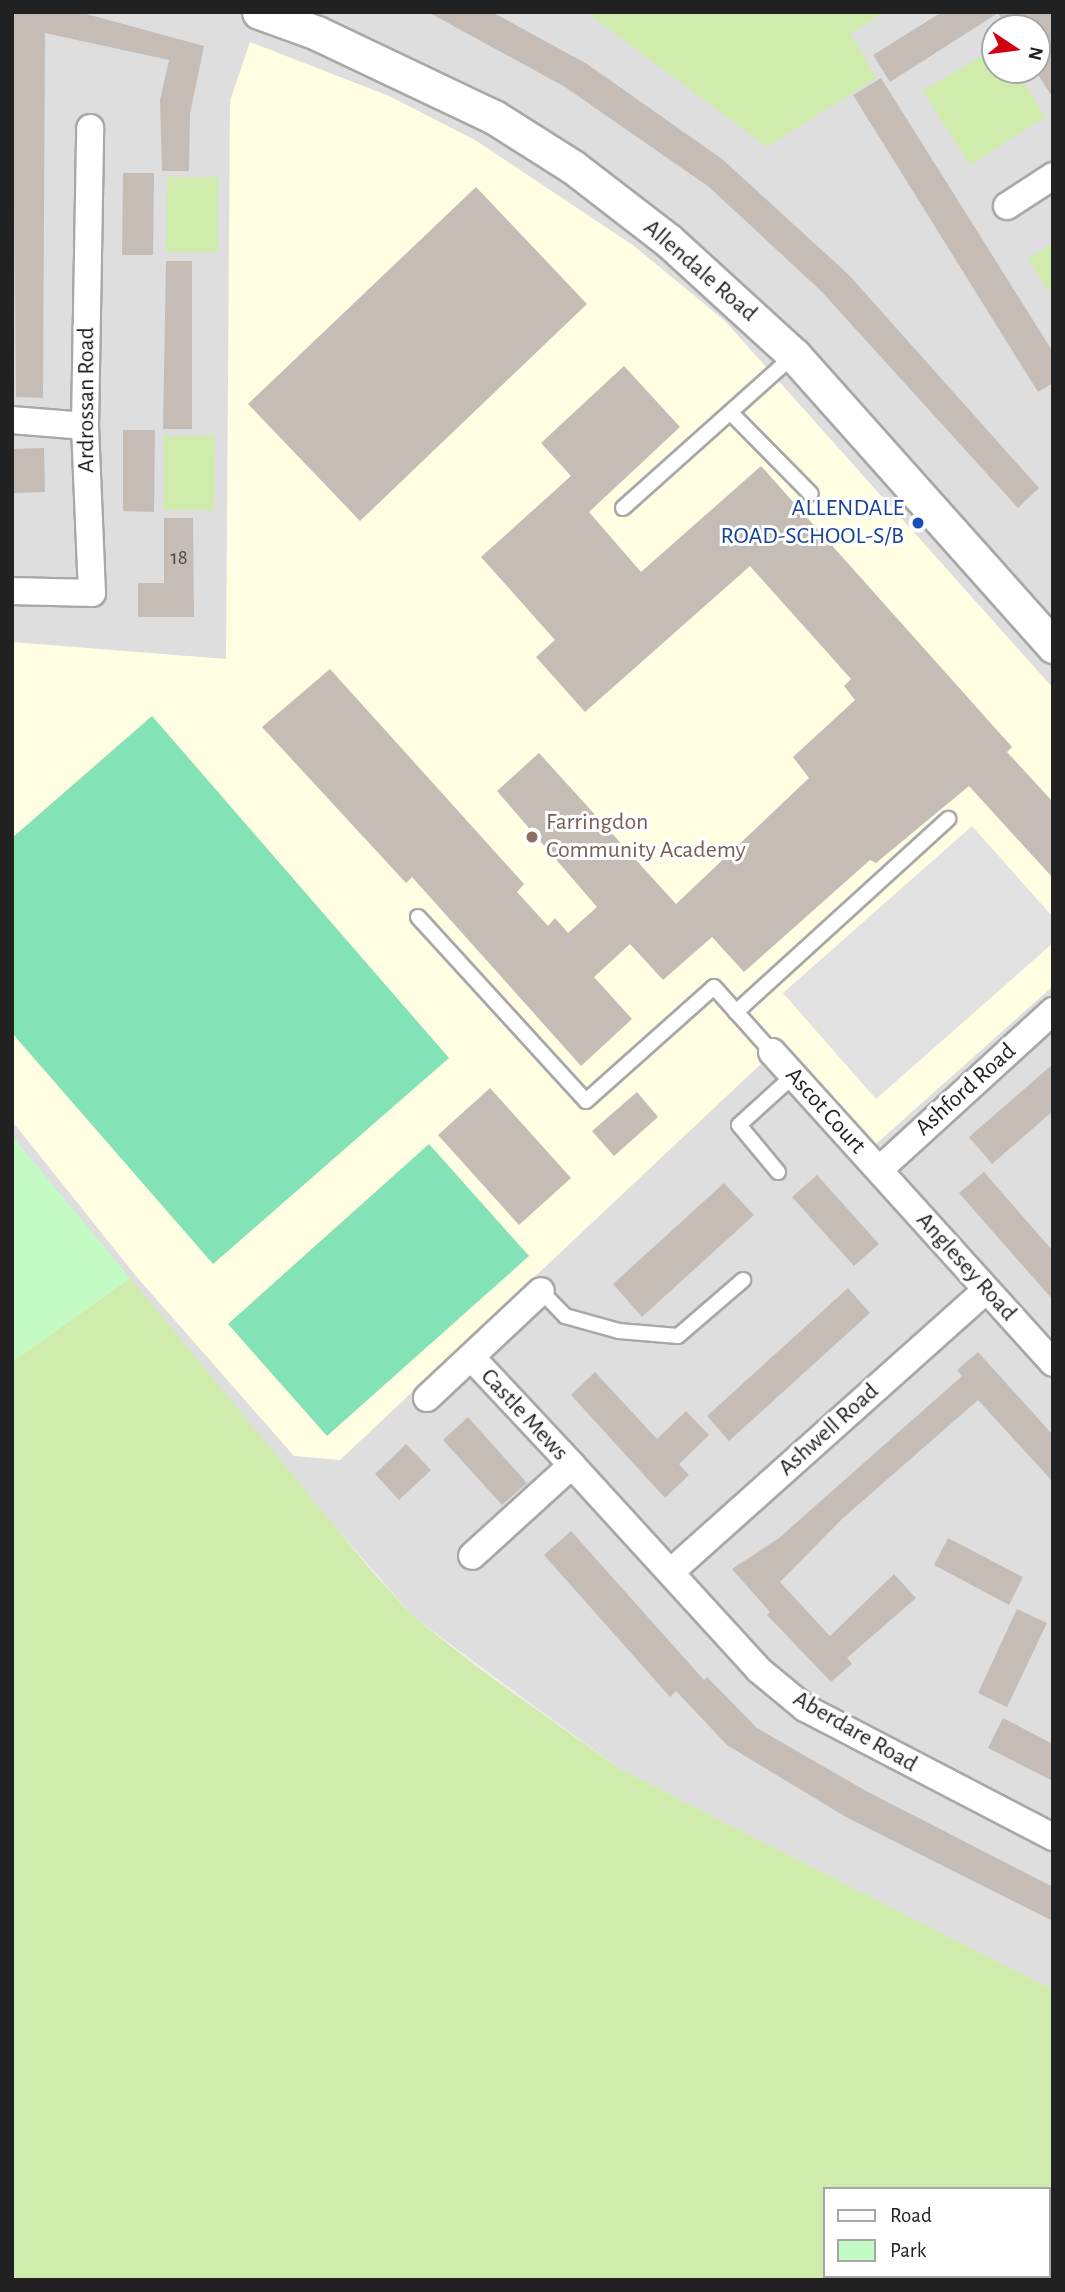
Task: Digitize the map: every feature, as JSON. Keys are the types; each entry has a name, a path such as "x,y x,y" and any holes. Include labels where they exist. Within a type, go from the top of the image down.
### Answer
{"street":[{"name":"Allendale Road","path":"259,12 403,72 494,117 573,167 669,241 794,355 1053,646"},
{"name":"Ardrossan Road","path":"12,591 92,593 85,426 90,128"},
{"path":"1007,206 1053,176"},
{"path":"12,420 85,426"},
{"name":"Ashford Road","path":"879,1170 1053,1011"},
{"name":"Ascot Court","path":"772,1052 879,1170"},
{"name":"Anglesey Road","path":"879,1170 1053,1363"},
{"name":"Ashwell Road","path":"673,1570 986,1290"},
{"path":"427,1398 541,1291"},
{"name":"Castle Mews","path":"472,1358 572,1465 472,1556"},
{"name":"Aberdare Road","path":"572,1465 673,1570 759,1670 805,1708 1053,1837"}],"lane":[{"path":"623,509 732,414 794,355"},
{"path":"732,414 811,494"},
{"path":"736,1012 948,819"},
{"path":"418,917 586,1101 714,987 772,1052"},
{"path":"778,1172 739,1125 793,1076"},
{"path":"541,1291 565,1316 619,1331 678,1336 743,1279"}],"shaded area":[{"path":"12,12 1053,12 1053,1990 620,1769 415,1618 287,1472 12,1137"},
{"name":"Farringdon Community Academy","path":"250,42 389,96 475,140 634,246 725,321 1053,688 1053,986 876,1144 783,1043 340,1460 294,1456 136,1276 12,1121 12,642 226,659 230,101"},
{"path":"972,826 1053,917 1053,943 876,1099 783,993"}],"green space":[{"path":"586,12 883,12 851,34 876,78 767,147"},
{"path":"981,56 981,84 1025,84 1045,117 970,165 923,91"},
{"path":"167,177 218,177 218,252 166,252"},
{"path":"1053,243 1053,298 1028,259"},
{"path":"164,436 215,436 214,510 164,510"},
{"path":"152,716 449,1058 213,1264 12,1033 12,838"},
{"path":"12,1136 130,1278 12,1362"},
{"path":"429,1144 529,1256 327,1436 228,1324"},
{"path":"130,1278 375,1575 415,1618 481,1670 620,1769 1053,1990 1053,2280 12,2280 12,1362"}],"building":[{"path":"12,12 79,12 204,46 190,114 189,171 162,171 160,100 169,60 45,33 43,398 16,397"},
{"path":"428,12 492,12 587,64 722,159 849,275 1039,488 1018,508 821,291 709,187 565,87"},
{"path":"942,12 1053,12 1053,98 1044,84 1051,84 1051,14 981,14 981,24 890,82 873,55"},
{"path":"881,78 1053,352 1053,383 1038,392 853,95"},
{"path":"123,173 154,173 153,255 122,255"},
{"path":"476,187 587,304 360,521 248,404"},
{"path":"166,261 192,261 192,429 163,429"},
{"path":"624,366 680,427 589,512 641,572 761,466 1012,747 1007,752 1053,802 1053,878 969,786 876,863 870,860 744,972 712,937 663,980 630,944 594,977 632,1019 581,1066 412,877 406,883 262,727 330,669 524,884 517,892 548,926 555,918 568,933 597,907 497,791 539,753 676,904 809,778 793,757 855,700 844,686 851,679 750,566 585,712 536,657 555,640 481,557 571,476 541,443"},
{"path":"123,430 155,430 154,512 123,511"},
{"path":"44,448 45,492 14,493 13,449"},
{"path":"164,518 193,518 194,617 138,617 138,583 164,583"},
{"path":"1053,1064 1053,1111 992,1164 969,1137"},
{"path":"490,1088 571,1178 519,1225 438,1135"},
{"path":"637,1092 658,1117 614,1156 592,1131"},
{"path":"984,1172 1053,1251 1053,1300 959,1193"},
{"path":"817,1175 879,1244 854,1266 792,1197"},
{"path":"724,1183 754,1215 642,1317 613,1284"},
{"path":"848,1288 870,1313 729,1441 707,1416"},
{"path":"978,1352 1053,1435 1053,1482 978,1400 843,1518 780,1582 830,1636 894,1574 916,1598 847,1658 852,1664 831,1682 767,1615 770,1612 732,1569 779,1538 962,1376 957,1370"},
{"path":"595,1372 657,1439 686,1411 709,1435 679,1464 689,1475 665,1498 571,1395"},
{"path":"468,1417 527,1483 502,1505 443,1440"},
{"path":"406,1444 431,1470 399,1500 375,1474"},
{"path":"571,1531 704,1680 707,1677 757,1728 868,1792 1053,1887 1053,1921 846,1817 727,1745 676,1691 670,1697 544,1555"},
{"path":"948,1538 1023,1577 1009,1605 934,1565"},
{"path":"1017,1609 1047,1623 1007,1707 978,1693"},
{"path":"1003,1718 1053,1744 1053,1781 988,1748"}],"place":[{"name":"ALLENDALE ROAD-SCHOOL-S/B","path":"918,523"},
{"name":"Farringdon Community Academy","path":"532,837"}]}
